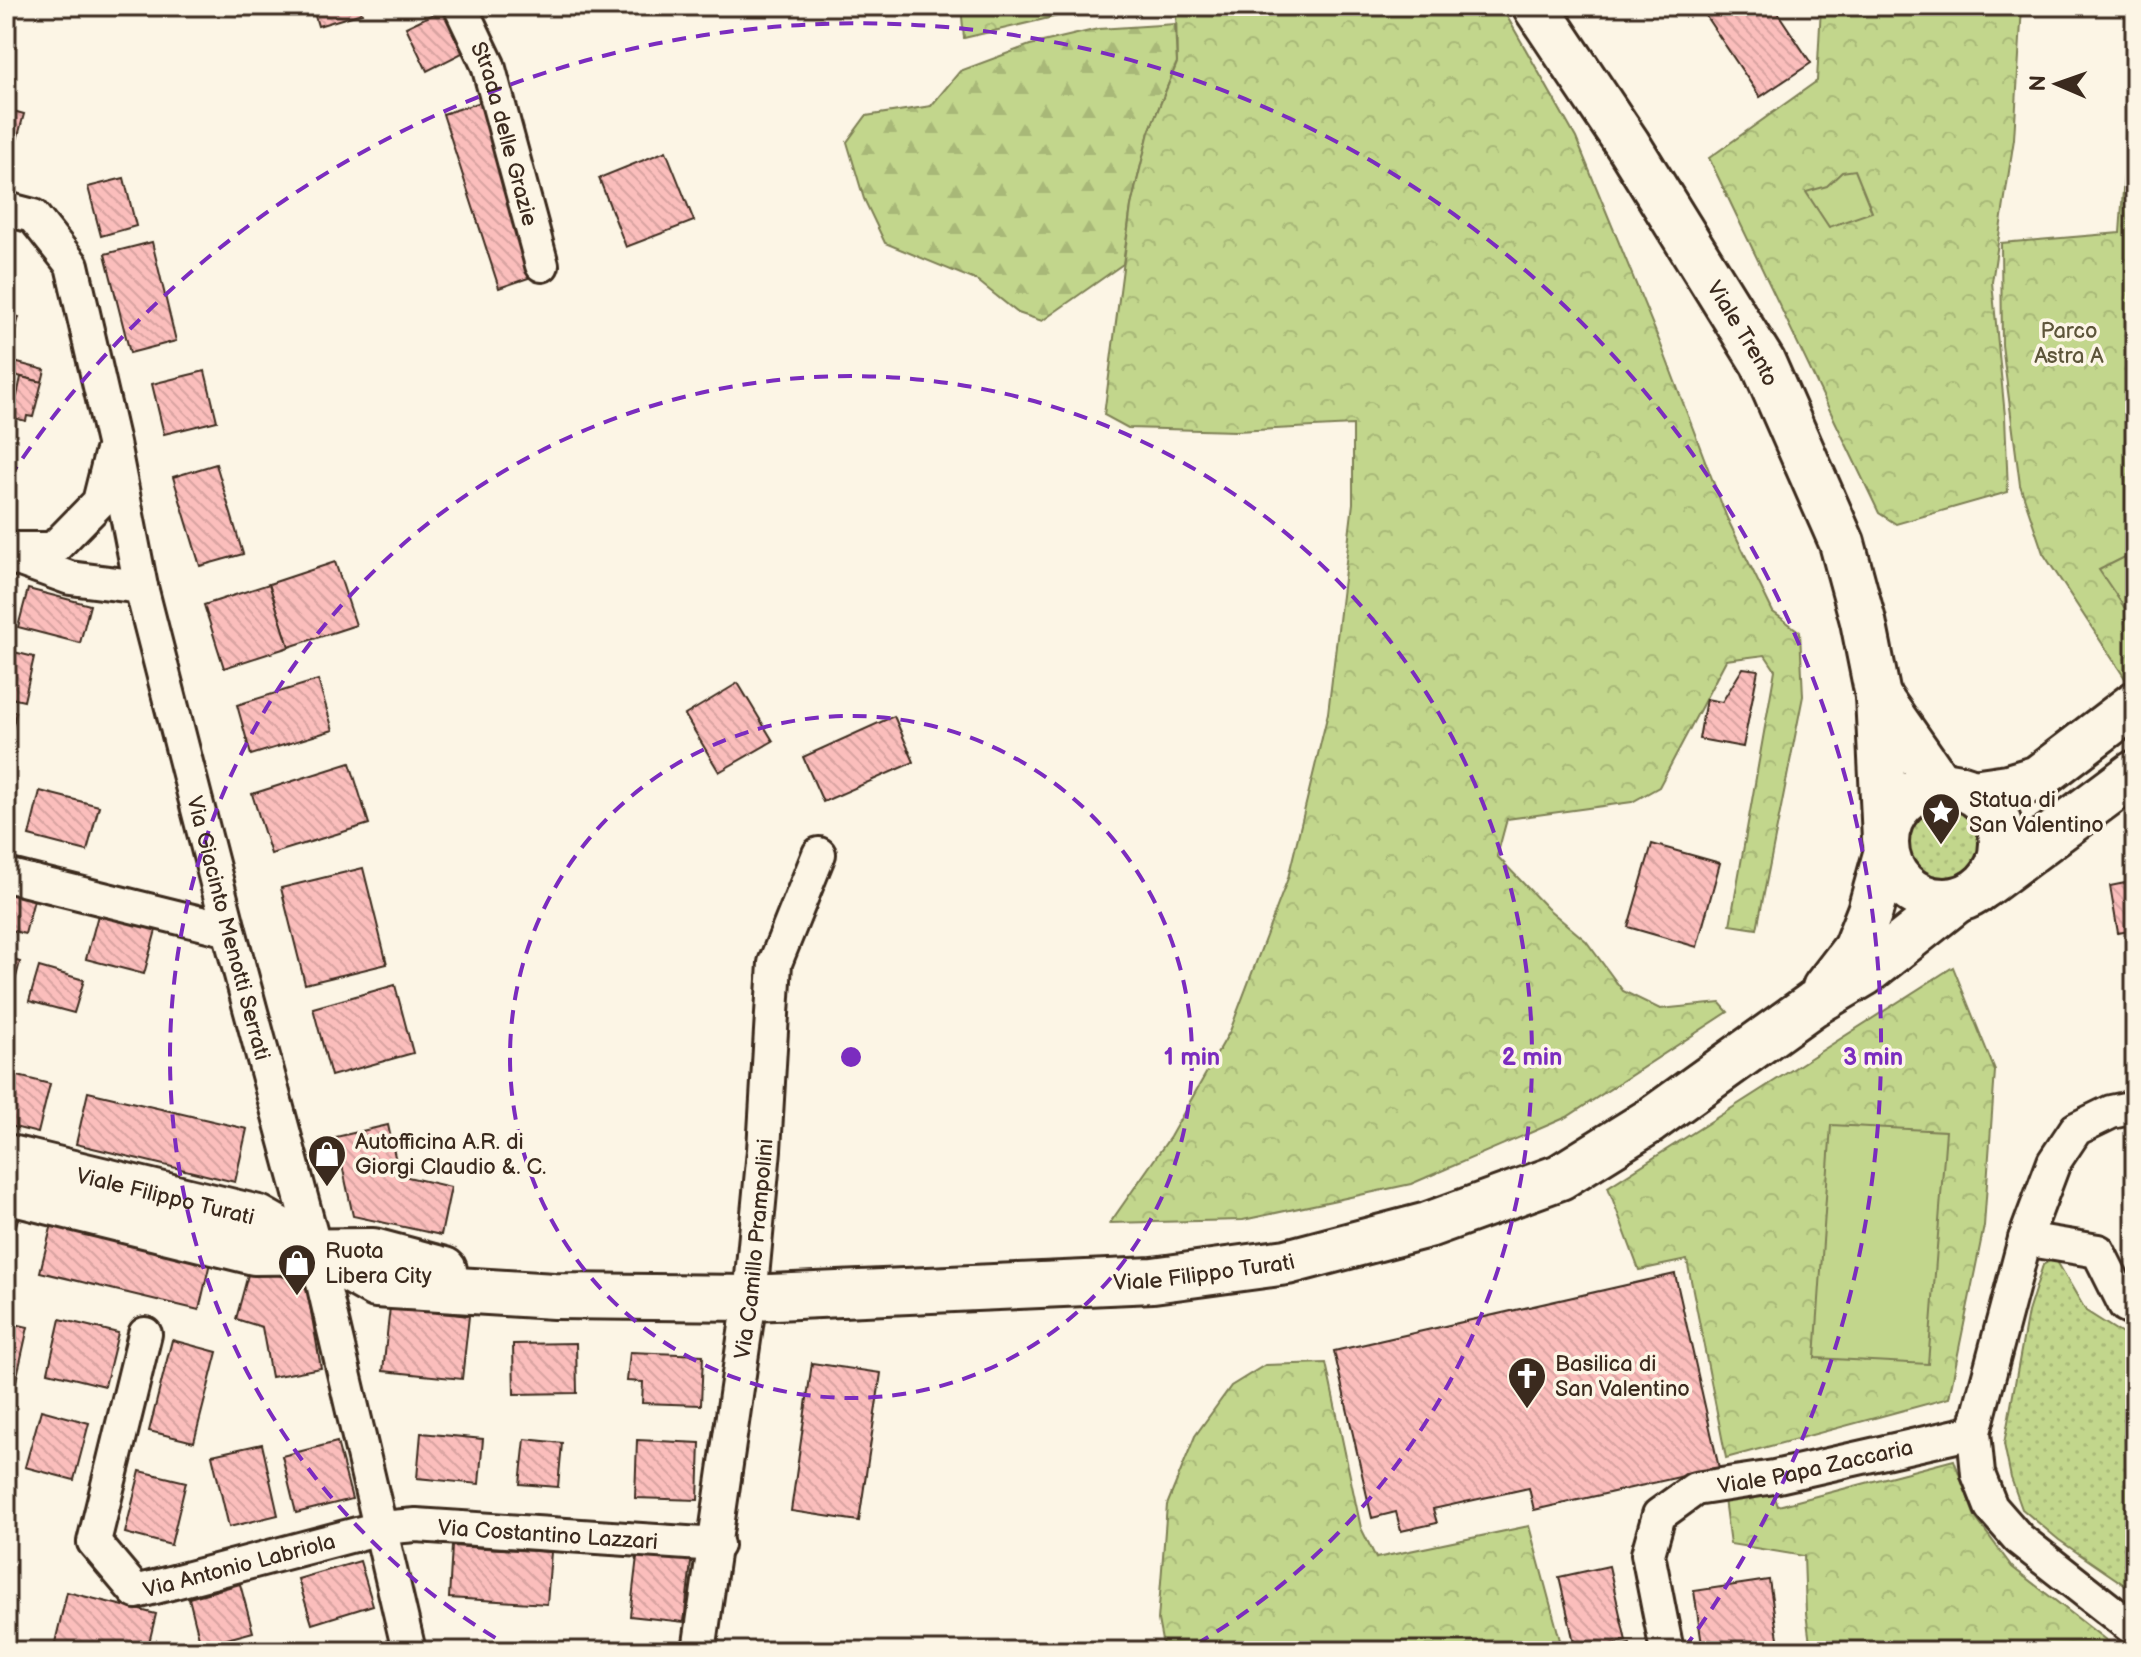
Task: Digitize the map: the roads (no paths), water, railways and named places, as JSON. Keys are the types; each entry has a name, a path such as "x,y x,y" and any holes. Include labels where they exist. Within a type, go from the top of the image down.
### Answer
{"street":[{"name":"Strada delle Grazie","path":"460,6 488,65 542,265"},
{"name":"Viale Trento","path":"1535,6 1628,145 1763,363 1842,543 1863,621 1878,696 1886,847"},
{"name":"Via Giacinto Menotti Serrati","path":"19,213 72,265 113,443 141,587 316,1253 409,1651"},
{"path":"53,549 99,502 113,443"},
{"path":"6,549 53,549 102,565 141,587"},
{"path":"6,555 70,578 141,587"},
{"name":"Viale Trento","path":"1878,696 1956,788"},
{"path":"1956,788 1987,804 1996,819 2001,837 2001,854 1995,872 1970,893 1938,901 1920,896 1904,886 1893,872 1886,847 1893,816 1909,796 1924,788 2008,787 2038,778 2135,704"},
{"name":"Viale Filippo Turati","path":"6,1191 254,1252 373,1251 527,1293 554,1296 750,1298 1153,1280 1287,1262 1428,1225 1560,1177 1650,1121 1813,1004 1865,973 2135,773"},
{"name":"Viale Filippo Turati","path":"1813,1004 1855,949 1870,911 1886,847"},
{"name":"Via Camillo Prampolini","path":"699,1651 717,1545 750,1298 764,1150 775,963 819,854"},
{"path":"6,875 229,930"},
{"path":"2135,1107 2111,1112 2076,1129 2054,1162 2025,1239 1974,1432 1978,1474 1991,1507 2019,1539 2135,1630"},
{"name":"Viale Filippo Turati","path":"6,1157 258,1218 316,1253"},
{"path":"2025,1239 2098,1251 2125,1305 2135,1310"},
{"name":"Via Antonio Labriola","path":"145,1334 94,1542 136,1592 380,1528"},
{"name":"Viale Papa Zaccaria","path":"1667,1651 1648,1554 1659,1515 1683,1497 1695,1489 1774,1477 1974,1432"},
{"name":"Via Costantino Lazzari","path":"380,1528 416,1525 717,1545"}],"place":[{"name":"Statua di San Valentino","path":"1941,846"},
{"name":"Autofficina A.R. di Giorgi Claudio &. C.","path":"327,1188"},
{"name":"Ruota Libera City","path":"297,1297"},
{"name":"Basilica di San Valentino","path":"1527,1410"}],"park label":[{"name":"Parco Astra A","path":"2069,342"}]}
